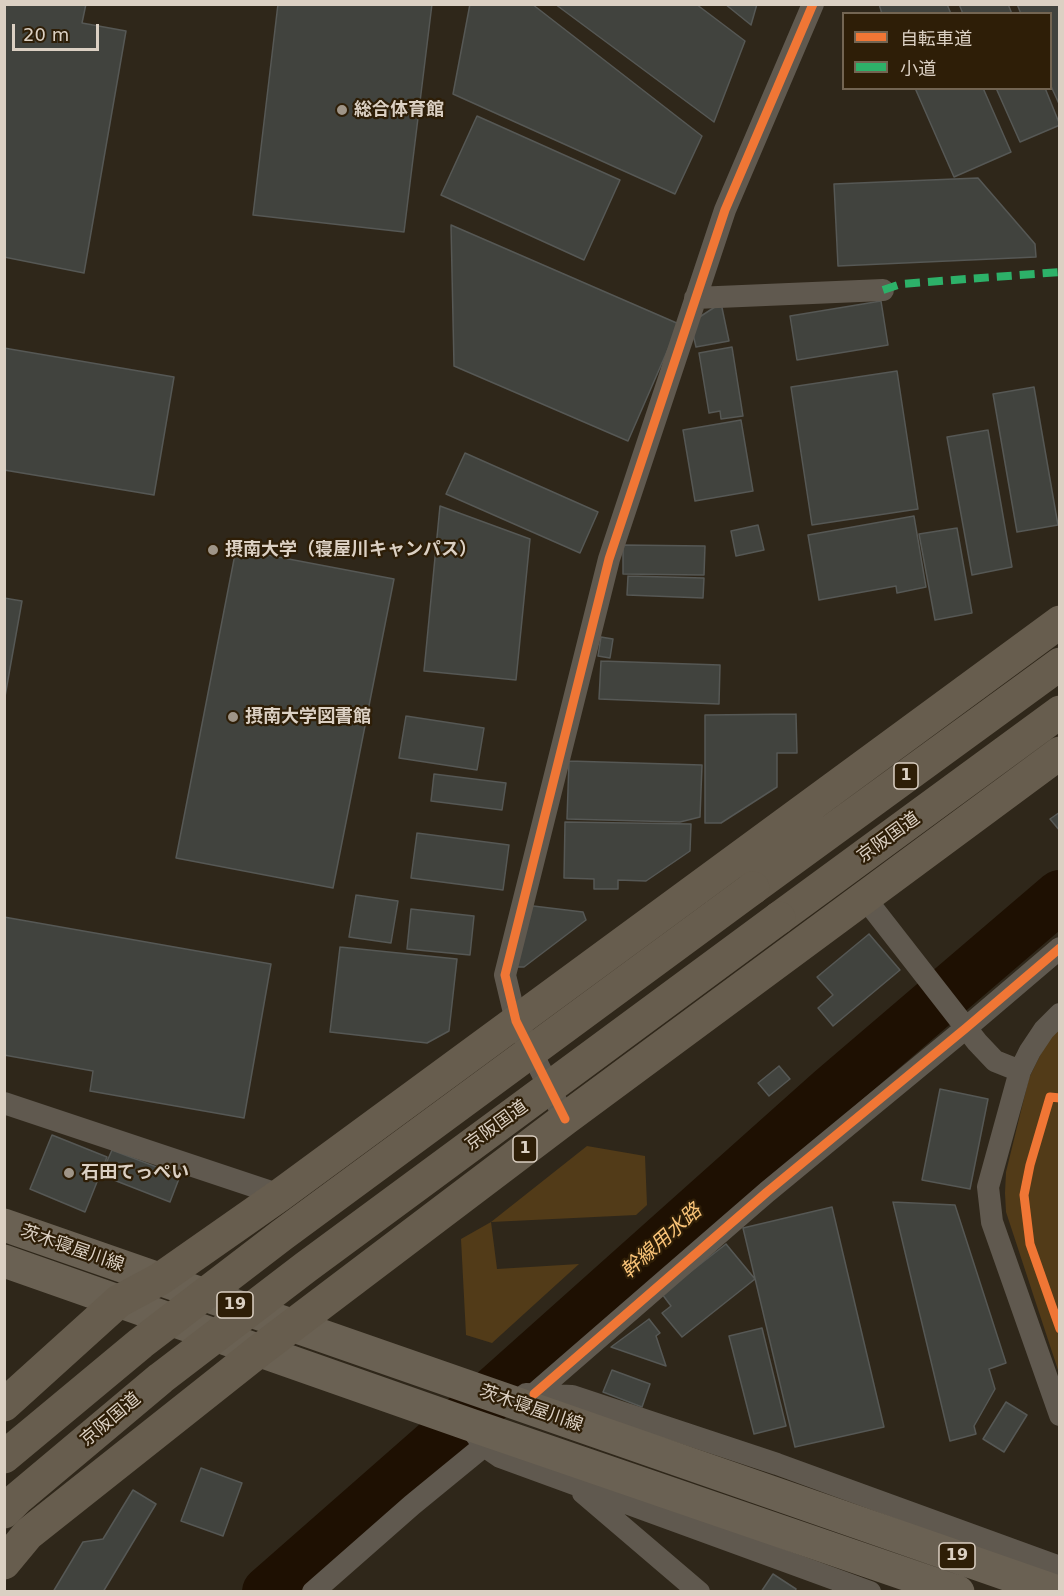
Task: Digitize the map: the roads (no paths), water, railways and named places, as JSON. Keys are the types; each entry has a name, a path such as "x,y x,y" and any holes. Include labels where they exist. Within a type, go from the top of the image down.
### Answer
{"highway":[{"name":"1","path":"4,1405 119,1301 160,1279 280,1195 1059,622"},
{"name":"1","path":"4,1457 141,1342 207,1292 1059,664"},
{"name":"京阪国道","path":"4,1512 170,1371 306,1267 1059,712"},
{"name":"1","path":"4,1563 28,1534 260,1350 565,1119 1059,753"}],"main road":[{"name":"茨木寝屋川線","path":"4,1225 465,1386 515,1397 1058,1592"},
{"name":"茨木寝屋川線","path":"4,1261 437,1412 477,1433 843,1552 958,1592"}],"street":[{"path":"565,1119 516,1021 505,975 609,559 725,210 813,4"},
{"path":"695,298 883,290"},
{"path":"864,897 963,1024 995,1060 1020,1071"},
{"path":"515,1397 767,1192 963,1024 1059,948"},
{"path":"1059,1014 1044,1030 1020,1071 988,1187 993,1222 1059,1415"},
{"path":"4,1103 280,1195"},
{"path":"515,1397 572,1396 777,1464 1059,1567"},
{"path":"313,1592 412,1505 477,1433 500,1458 870,1592"},
{"path":"574,1485 699,1592"}],"waterway":[{"name":"幹線用水路","path":"268,1592 831,1092 1060,896"}],"place":[{"name":"総合体育館","path":"342,110"},
{"name":"摂南大学（寝屋川キャンパス）","path":"213,550"},
{"name":"摂南大学図書館","path":"233,717"},
{"name":"石田てっぺい","path":"69,1173"}]}
